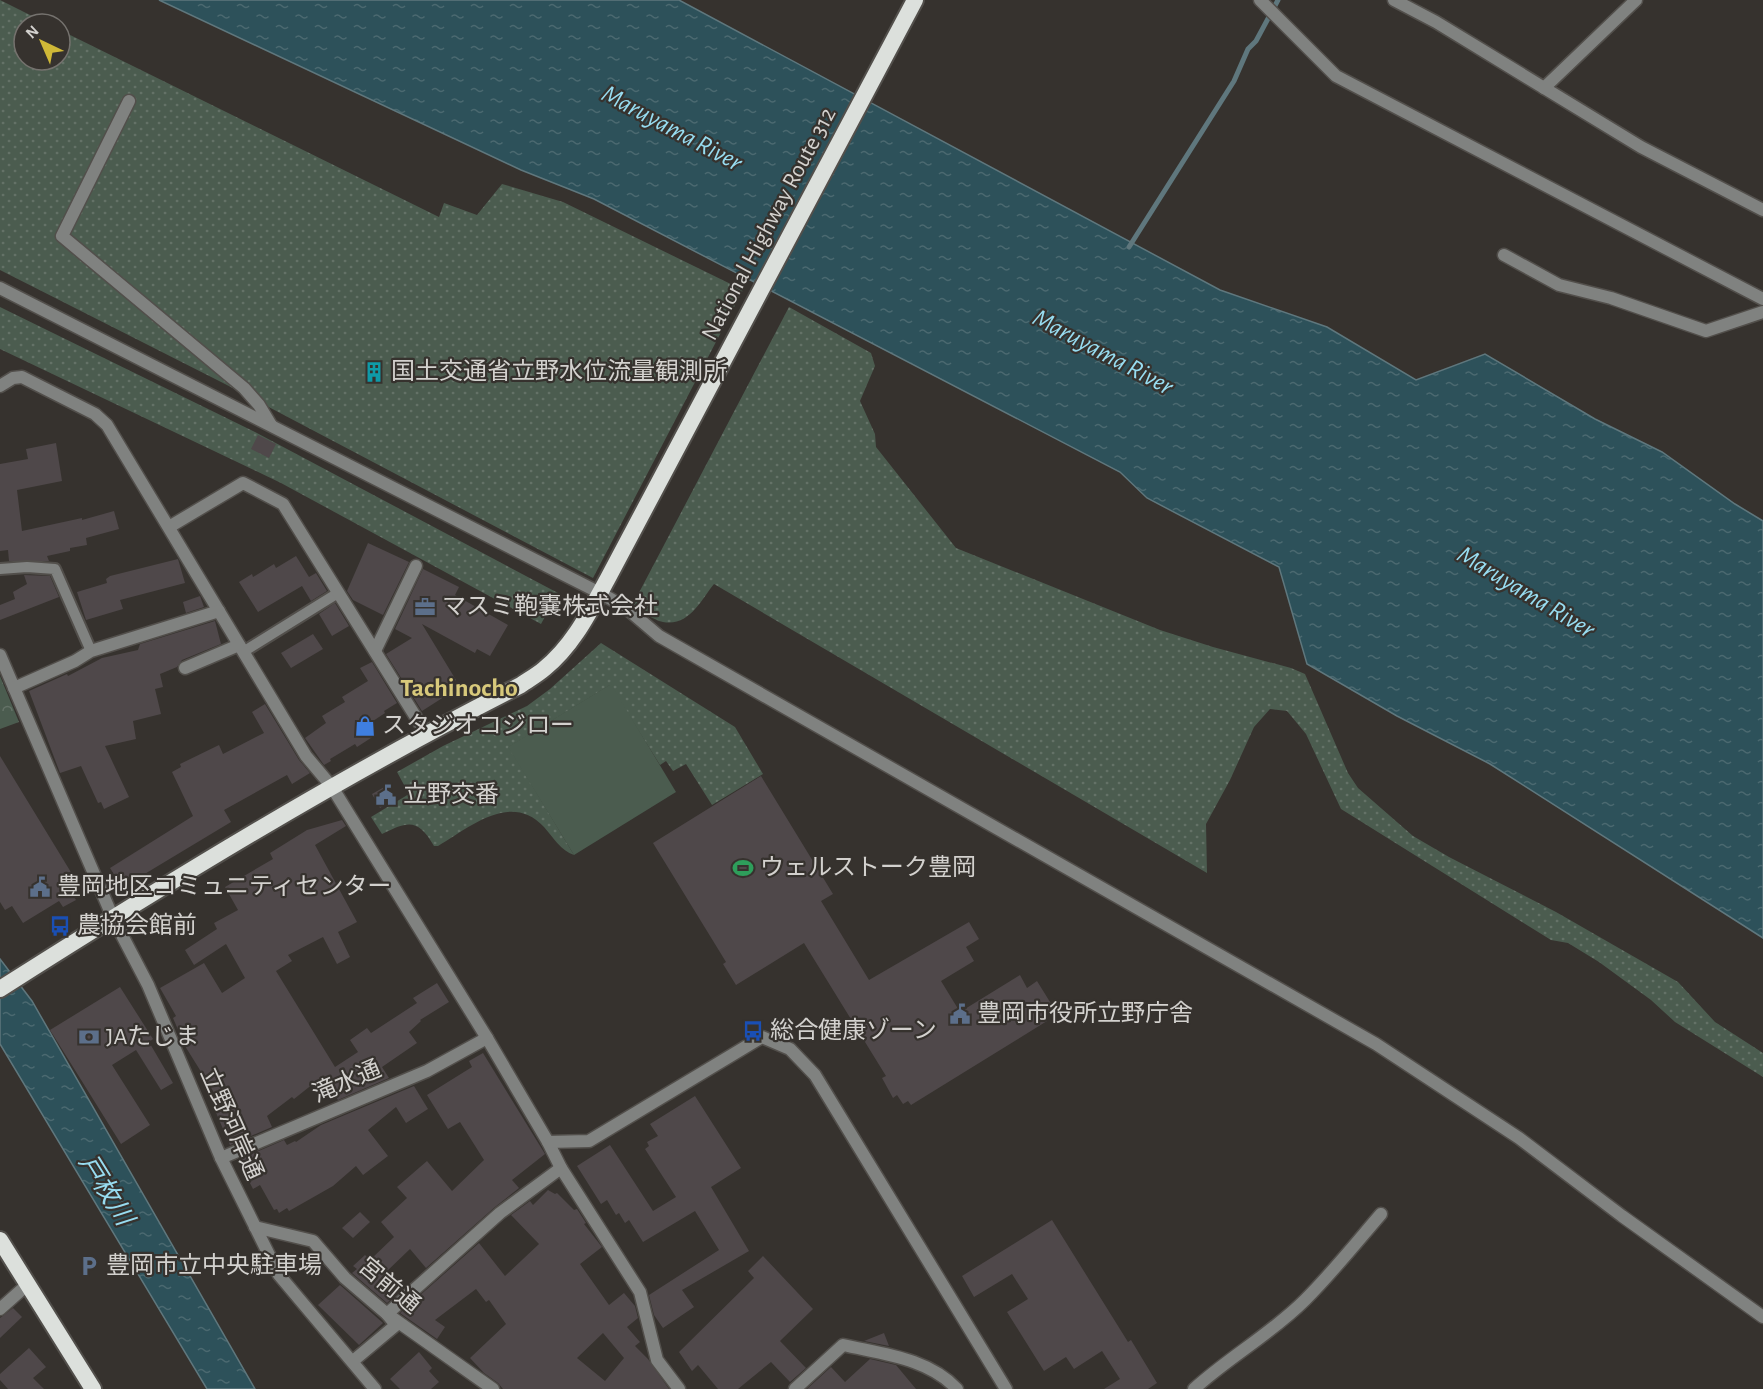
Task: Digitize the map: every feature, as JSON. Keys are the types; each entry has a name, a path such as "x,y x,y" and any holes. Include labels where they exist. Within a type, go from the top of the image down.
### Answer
{"highway":[{"name":"National Highway Route 312","path":"6,985 224,849 332,787 520,685 546,668 583,623 604,586 915,0"},
{"path":"0,1240 93,1389"}],"street":[{"path":"1260,0 1336,76 1763,299"},
{"path":"1394,0 1436,22 1641,147 1763,210"},
{"path":"1544,88 1636,0"},
{"path":"129,101 62,236 244,388 271,426"},
{"path":"1504,255 1558,285 1611,298 1706,331 1763,312"},
{"path":"0,288 271,426 604,586 659,636 1376,1044 1519,1138 1622,1216 1763,1317"},
{"path":"0,386 13,378 22,377 100,417 110,430 306,756 332,787 487,1038 561,1167 640,1292 657,1360 679,1389"},
{"path":"169,527 243,483 283,504 427,735"},
{"path":"375,651 416,566"},
{"path":"14,688 75,661 91,651 219,611"},
{"path":"185,668 241,648"},
{"name":"立野河岸通","path":"0,655 113,918 148,985 221,1158 279,1275 375,1389"},
{"path":"548,1142 589,1141 762,1037 790,1049 815,1075 1006,1389"},
{"name":"滝水通","path":"221,1158 427,1071 487,1038"},
{"path":"353,1361 396,1325 387,1314 500,1213 561,1167"},
{"path":"1194,1389 1218,1367 1275,1327 1305,1300 1381,1214"},
{"name":"宮前通","path":"255,1227 312,1241 345,1278 387,1314 493,1389"},
{"path":"0,1309 28,1284"},
{"path":"795,1389 843,1345 929,1367 957,1389"}],"lane":[{"path":"0,569 27,567 55,569 91,651"},
{"path":"241,648 338,593"}],"green space":[{"path":"0,0 24,12 12,12 12,72 72,72 72,36 439,217 444,203 477,215 502,184 563,202 743,290 593,578 225,384 0,270"},
{"path":"0,307 255,432 558,593 541,624 281,483 0,349"},
{"path":"789,307 871,353 875,366 860,401 875,434 876,447 956,548 1160,630 1305,674 1348,773 1358,788 1413,836 1556,912 1678,982 1715,1022 1763,1053 1763,1077 1675,1022 1651,1000 1599,962 1568,943 1551,940 1341,809 1306,734 1287,711 1270,709 1254,727 1230,780 1206,824 1207,873 714,584 693,611 680,620 659,621 632,606"},
{"path":"601,643 735,727 763,774 712,805 686,764 673,771 666,761 660,765 610,685 509,747 574,855 561,847 544,827 531,817 518,812 504,812 491,816 438,846 434,846 423,830 417,826 399,826 382,834 371,817 409,794 397,772 443,746 527,706 550,689"},
{"path":"0,676 19,722 0,729"},
{"path":"611,684 676,792 574,855 508,747"}],"water":[{"name":"Maruyama River","path":"159,0 679,0 1220,290 1327,327 1416,380 1485,354 1595,419 1662,452 1763,521 1763,938 1490,764 1397,716 1307,664 1279,567 1147,498 1120,472 594,199 521,170"},
{"name":"戸枚川","path":"0,959 32,1001 255,1389 207,1389 0,1044"}],"building":[{"path":"258,435 276,444 269,458 251,449"},
{"path":"56,443 62,481 17,490 22,531 82,518 82,520 114,511 119,529 86,538 87,545 47,556 49,561 9,561 8,550 0,551 0,464 28,459 26,449"},
{"path":"368,543 409,562 383,615 353,600 347,591"},
{"path":"296,556 309,577 316,573 327,591 311,601 302,586 258,612 239,582 252,574 253,577 274,564 276,568"},
{"path":"178,559 185,583 120,600 123,609 86,620 77,592 107,583 106,579 110,576"},
{"path":"423,569 459,587 455,595 508,625 490,656 477,649 475,653 422,624 456,680 442,688 447,695 422,711 386,654 412,638 395,629"},
{"path":"24,575 50,576 59,597 0,620 0,605 15,599 13,592 27,584"},
{"path":"200,596 204,607 186,613 183,602"},
{"path":"335,603 349,626 332,636 319,614"},
{"path":"215,621 221,644 182,660 177,667 160,674 163,687 155,689 161,714 133,721 136,739 105,746 129,797 104,809 101,802 98,803 81,766 60,773 29,691 67,674 68,676 102,658 138,650 140,644"},
{"path":"313,634 323,649 291,668 281,653"},
{"path":"372,662 397,703 367,725 374,736 357,747 355,744 324,765 305,738 326,723 322,716 345,702 342,697 368,681 360,668"},
{"path":"265,704 299,760 310,773 292,784 287,775 224,810 231,822 138,878 117,879 110,868 193,816 172,772 181,767 180,764 219,745 223,754 264,733 252,712"},
{"path":"0,756 80,887 71,892 76,900 63,907 59,901 23,923 12,906 5,910 0,902"},
{"path":"761,776 833,894 821,901 869,980 969,922 979,939 966,947 974,961 941,981 960,1012 1020,975 1027,988 1037,981 1055,1010 1044,1016 1047,1021 911,1105 908,1101 903,1104 897,1095 893,1098 882,1078 886,1076 804,943 736,985 723,964 726,962 653,843"},
{"path":"386,786 394,799 380,808 372,794"},
{"path":"342,820 346,826 315,845 357,922 338,932 350,957 337,964 323,937 288,955 292,961 276,971 335,1067 358,1052 350,1040 367,1028 371,1033 417,1003 413,998 437,983 449,1002 420,1020 409,1032 417,1043 382,1067 389,1078 338,1100 323,1076 294,1099 292,1097 267,1116 272,1127 230,1145 214,1108 216,1107 213,1102 218,1099 185,1046 173,1018 176,1016 160,988 204,963 222,993 245,978 226,944 194,965 185,950 217,929 214,923 238,910 225,887 273,859 270,853 307,830"},
{"path":"120,987 153,1039 149,1042 173,1083 161,1090 136,1050 112,1065 150,1125 121,1144 50,1030"},
{"path":"483,1053 545,1154 512,1180 519,1188 426,1268 410,1249 385,1273 401,1290 387,1303 352,1273 357,1269 353,1266 365,1255 370,1260 394,1237 381,1222 407,1198 397,1187 427,1161 452,1191 484,1160 460,1122 448,1129 427,1095 472,1067 469,1061"},
{"path":"414,1086 428,1109 406,1123 396,1107 368,1130 388,1156 363,1175 356,1166 333,1186 289,1211 287,1208 279,1213 277,1209 274,1210 260,1185 253,1189 238,1160 284,1140 287,1145 296,1142 321,1125"},
{"path":"695,1096 741,1168 711,1187 749,1251 682,1290 694,1307 663,1328 654,1315 649,1295 719,1250 695,1211 643,1242 629,1220 625,1223 619,1213 616,1215 607,1200 601,1204 577,1166 610,1145 653,1211 676,1197 645,1149 649,1146 647,1142 658,1136 650,1124"},
{"path":"548,1190 557,1193 574,1210 577,1209 586,1223 584,1224 602,1247 580,1264 609,1305 624,1293 635,1306 638,1318 627,1327 640,1342 635,1346 648,1359 669,1389 503,1389 470,1358 506,1324 489,1300 486,1302 476,1289 435,1320 445,1327 437,1339 400,1313 479,1243 505,1276 539,1244 511,1215 530,1201 533,1205","holes":["603,1333 624,1358 605,1381 577,1358"]},
{"path":"360,1212 370,1222 353,1238 342,1228"},
{"path":"1052,1220 1128,1342 1131,1340 1157,1383 1148,1389 1104,1389 1120,1379 1102,1351 1074,1369 1066,1357 1044,1371 1007,1312 1028,1299 1012,1274 974,1297 962,1276"},
{"path":"763,1256 813,1309 780,1341 806,1368 790,1382 771,1362 738,1389 718,1389 698,1365 692,1371 679,1352 754,1278 748,1271"},
{"path":"340,1285 383,1323 359,1345 318,1305"},
{"path":"13,1308 22,1317 0,1338 0,1318"},
{"path":"884,1333 889,1346 864,1341"},
{"path":"29,1348 46,1367 33,1378 44,1389 8,1389 0,1380 0,1374"},
{"path":"419,1352 432,1368 429,1371 439,1382 431,1389 400,1389 390,1379"},
{"path":"870,1359 896,1365 916,1389 807,1389 831,1367 845,1382"}],"waterway":[{"path":"1129,247 1234,81 1248,49 1256,41 1278,0"}],"place":[{"name":"国土交通省立野水位流量観測所","path":"374,372"},
{"name":"マスミ鞄嚢株式会社","path":"425,607"},
{"name":"スタジオコジロー","path":"365,726"},
{"name":"立野交番","path":"386,795"},
{"name":"ウェルストーク豊岡","path":"743,868"},
{"name":"豊岡地区コミュニティセンター","path":"40,887"},
{"name":"農協会館前","path":"60,926"},
{"name":"豊岡市役所立野庁舎","path":"960,1014"},
{"name":"総合健康ゾーン","path":"753,1031"},
{"name":"JAたじま","path":"89,1037"},
{"name":"豊岡市立中央駐車場","path":"89,1266"}],"district":[{"name":"Tachinocho","path":"459,688"}]}
